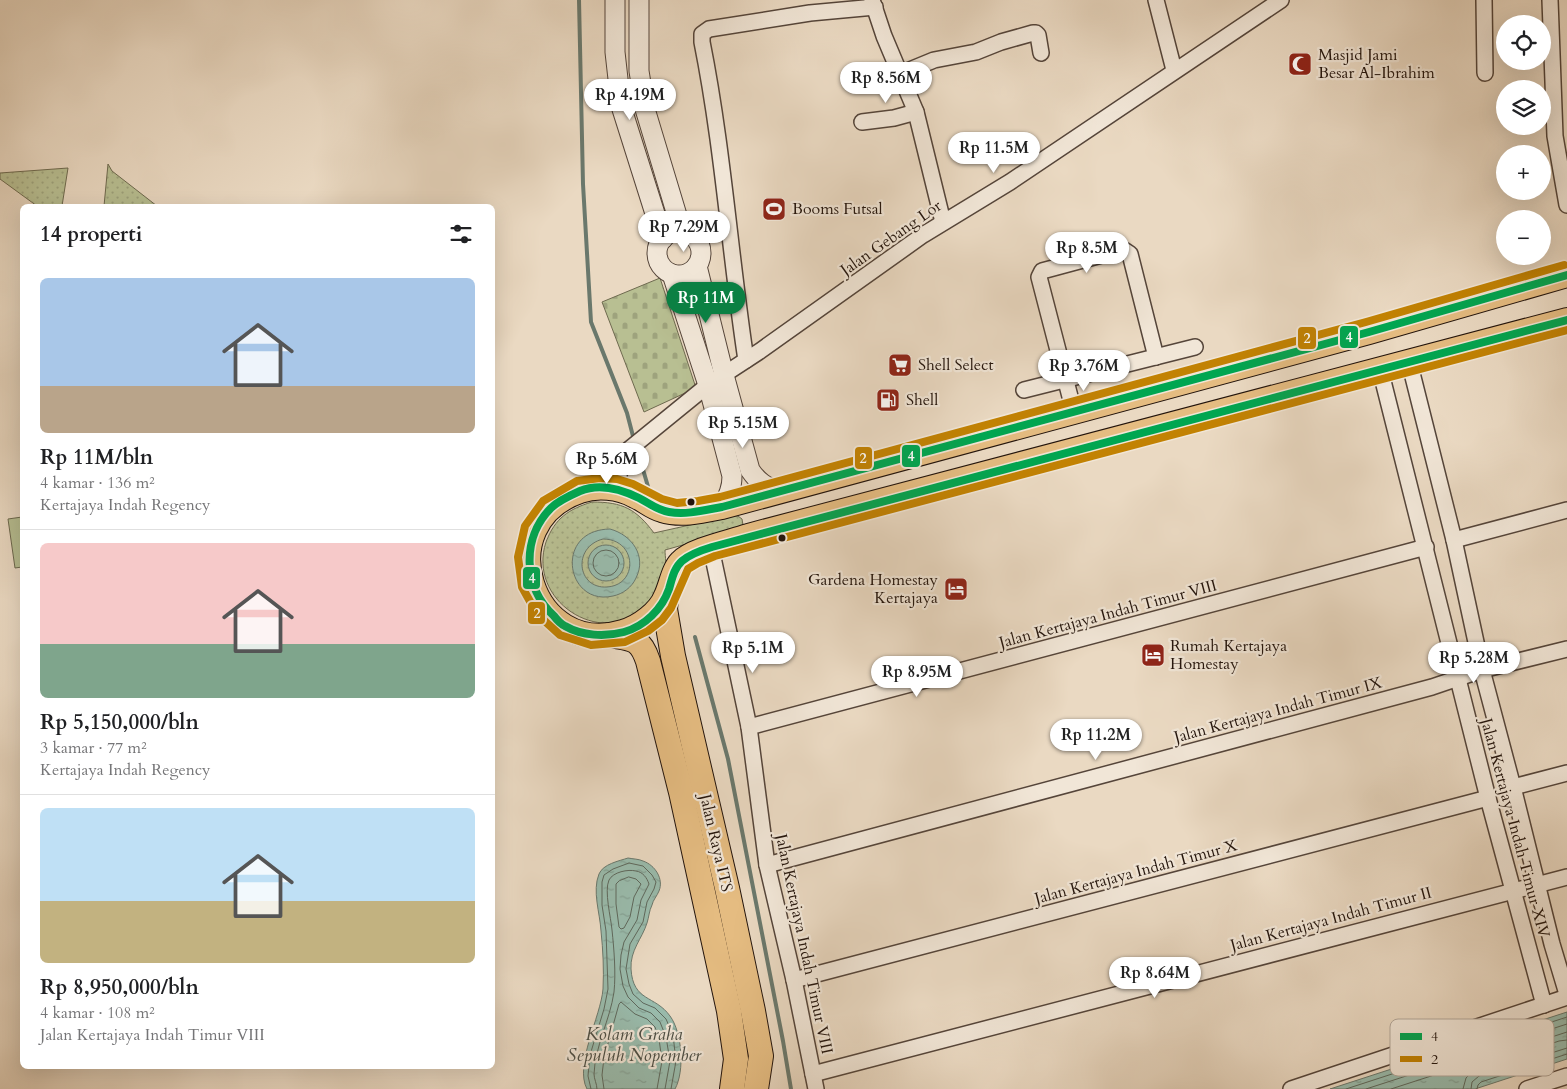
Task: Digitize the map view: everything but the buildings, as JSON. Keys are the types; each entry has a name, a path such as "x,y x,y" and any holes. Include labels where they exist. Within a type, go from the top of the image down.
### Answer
{"main road":[{"name":"Jalan Raya ITS","path":"732,1089 736,1059 729,1011 681,792 645,650 640,643 633,639 608,635 592,635 575,630 558,621 544,608 532,587 528,568 529,548 534,531 540,520 554,504 582,490 594,488 614,489 635,496 651,507 663,511 694,512 729,505 1369,332 1567,275"},
{"path":"608,635 624,632 642,623 660,606 666,598 680,562 691,554 748,536 1567,320"},
{"path":"1369,332 1380,369"},
{"path":"775,492 768,514 780,528"},
{"path":"729,505 748,513 750,516 748,536"},
{"name":"Jalan Raya ITS","path":"666,598 665,610 673,656 727,888 753,1011 761,1056 756,1089"},
{"path":"703,894 727,888"},
{"path":"709,920 733,916"}],"street":[{"path":"615,0 615,52 621,106 663,239"},
{"path":"639,0 639,71 645,109 682,232"},
{"path":"1156,0 1174,70"},
{"name":"Jalan Gebang Lor","path":"568,496 633,447 716,380 923,235 1010,182 1174,70 1281,0"},
{"path":"1484,0 1485,73"},
{"path":"1550,0 1560,92 1556,143 1567,206"},
{"path":"746,360 714,109 702,42 702,34 709,29 874,3 884,36 916,112 943,222"},
{"path":"900,74 934,60 976,52 1001,42 1033,33 1038,35 1041,53"},
{"path":"862,122 894,118 916,112"},
{"path":"682,232 691,234 701,249 697,266 684,274 672,274 665,270 657,255 658,246 663,239 672,233 682,232"},
{"path":"1074,412 1039,277 1042,272 1120,250 1130,254 1156,357"},
{"path":"697,266 732,476 729,505"},
{"path":"672,274 716,380 750,470 756,479 775,492"},
{"path":"1024,390 1196,347"},
{"name":"Jalan Kertajaya Indah Timur XIV","path":"1409,361 1454,540 1482,670 1552,944 1567,995"},
{"name":"Jalan Kertajaya Indah Timur XIV","path":"1380,369 1426,547 1457,678 1544,1005"},
{"path":"614,489 633,447"},
{"path":"1454,540 1567,510"},
{"name":"Jalan Kertajaya Indah Timur VIII","path":"816,1089 794,980 767,865 749,727 1426,547"},
{"path":"711,548 749,727"},
{"name":"Jalan Kertajaya Indah Timur IX","path":"767,865 1482,670 1567,649"},
{"path":"1513,788 1567,772"},
{"name":"Jalan Kertajaya Indah Timur X","path":"794,980 1488,798"},
{"name":"Jalan Kertajaya Indah Timur II","path":"813,1074 1567,877"},
{"path":"1502,1019 1567,995"},
{"path":"1292,1089 1390,1056"},
{"path":"1527,1089 1567,1077"}],"green space":[{"path":"108,164 112,171 154,204 104,204"},
{"path":"68,168 62,204 34,204 0,179 0,173"},
{"path":"660,278 696,388 644,412 602,302"},
{"path":"592,502 612,503 628,508 641,518 654,533 730,516 738,516 742,519 743,525 733,531 665,550 665,573 648,606 627,620 607,623 588,620 571,612 557,599 547,582 543,563 546,542 558,521 570,511"},
{"path":"20,517 20,567 15,568 8,519"}],"water":[{"path":"610,529 618,532 631,541 638,554 640,562 636,578 627,590 620,594 597,596 585,590 576,580 572,567 574,554 580,541 592,533","holes":["603,539 614,541 622,546 628,554 630,562 629,571 625,579 617,584 607,587 597,586 584,575 582,567 586,550 593,543"]},
{"path":"606,545 613,546 619,550 623,556 623,570 619,576 613,580 606,581 599,580 593,576 589,570 588,563 589,556 593,550 599,546"},
{"name":"Kolam Graha Sepuluh Nopember","path":"628,858 647,863 655,869 659,877 659,891 650,910 645,929 632,956 631,969 633,980 640,993 664,1009 674,1023 681,1052 680,1072 675,1089 587,1089 584,1079 586,1054 603,989 603,953 596,895 597,881 599,874 604,868 612,863"},
{"path":"1567,1012 1567,1059 1554,1063 1554,1019 1545,1019"},
{"path":"1390,1070 1390,1076 1515,1076 1475,1089 1330,1089"}],"waterway":[{"path":"579,0 583,184 591,322 627,413 634,440"},
{"path":"637,449 649,490"},
{"path":"695,637 728,759 791,1089"}],"transit line":[{"name":"2","path":"1564,265 1366,322 720,497 677,503 662,499 633,484 617,479 600,478 577,481 543,501 525,526 518,557 522,587 537,614 560,635 591,645 625,642 648,631 662,620 671,608 688,569 715,556 1567,330"},
{"name":"4","path":"1567,275 1369,332 722,507 689,513 676,513 661,510 632,495 610,488 595,487 580,491 557,503 541,520 534,534 531,548 530,563 532,577 536,592 544,605 564,625 579,632 594,635 624,632 639,626 652,616 666,596 679,564 689,556 704,549 1567,320"}],"place":[{"name":"Masjid Jami Besar Al-Ibrahim","path":"1300,64"},
{"name":"Booms Futsal","path":"774,209"},
{"name":"Shell Select","path":"900,365"},
{"name":"Shell","path":"888,400"},
{"name":"Gardena Homestay Kertajaya","path":"956,589"},
{"name":"Rumah Kertajaya Homestay","path":"1153,655"}]}
